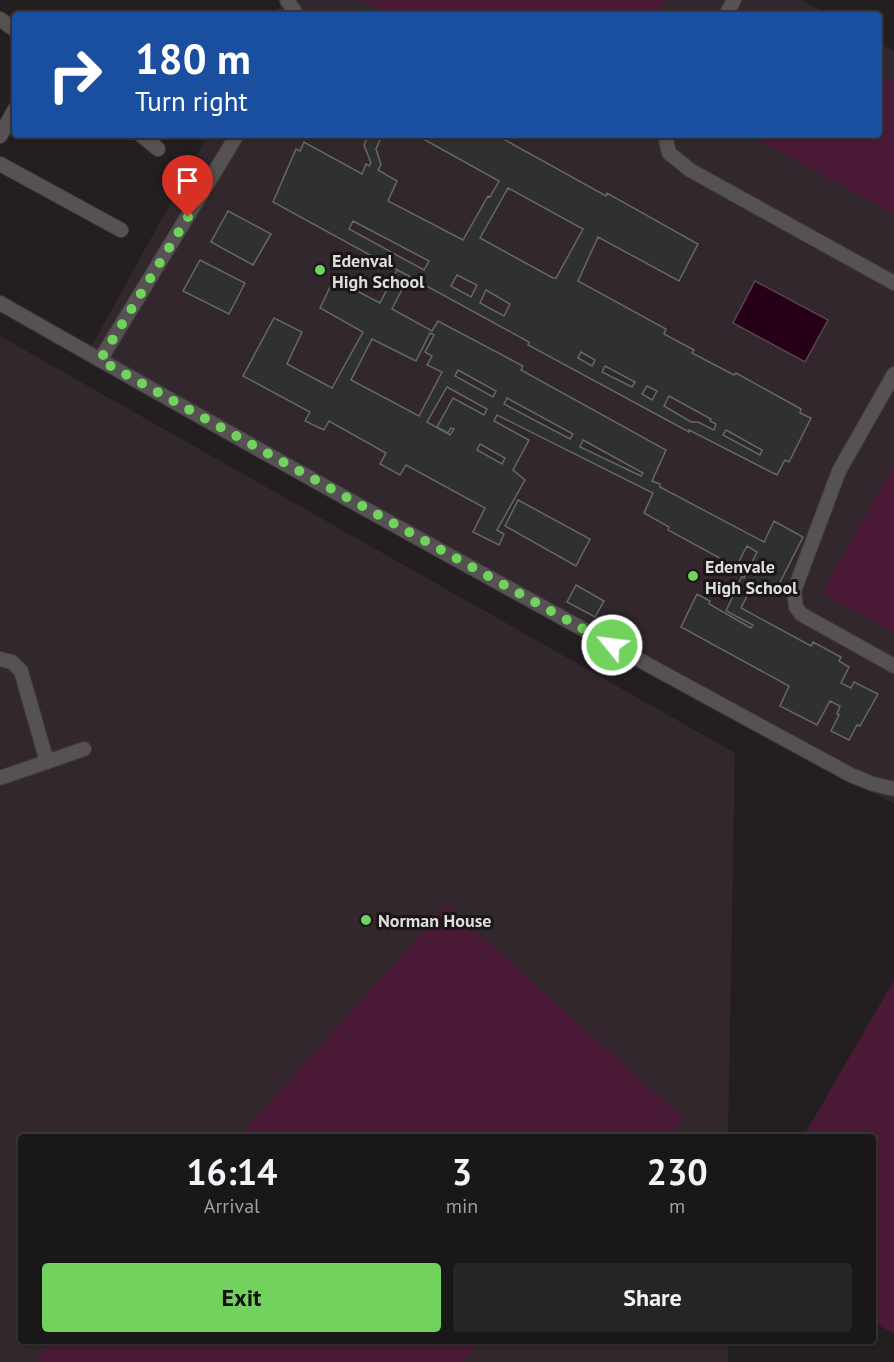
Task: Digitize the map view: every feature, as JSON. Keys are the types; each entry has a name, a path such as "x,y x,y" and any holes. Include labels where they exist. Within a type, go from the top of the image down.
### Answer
{"lane":[{"path":"0,136 12,114"},
{"path":"145,138 158,149"},
{"path":"100,360 235,138"},
{"path":"665,138 669,153 690,170 894,283"},
{"path":"0,164 121,230"},
{"path":"0,303 346,499 831,764 873,784 894,789"},
{"path":"894,374 838,471 794,591 796,607 801,614 894,666"},
{"path":"0,659 12,662 21,671 47,762"},
{"path":"0,778 84,749"}],"shaded area":[{"path":"283,0 802,0 824,12 277,12"},
{"path":"361,0 665,0 659,12 383,12"},
{"name":"Edenvale High School","path":"882,45 894,51 894,804 90,349 206,138 882,138"},
{"path":"882,76 894,82 894,214 755,138 882,138"},
{"path":"755,281 828,320 805,362 733,323"},
{"name":"Norman House","path":"0,336 735,753 728,1134 18,1134 18,1344 728,1344 728,1362 0,1362"},
{"path":"894,465 894,633 822,593"},
{"path":"447,905 683,1118 670,1134 241,1134"},
{"path":"894,980 894,1334 876,1324 876,1134 805,1134"},
{"path":"50,1344 479,1344 463,1362 41,1362 37,1359"}],"building":[{"path":"368,138 381,138 376,149 381,165 378,170 397,181 388,201 463,240 499,181 421,138 501,138 698,244 679,281 598,237 578,281 666,329 664,334 694,350 692,353 734,375 736,373 801,409 800,413 811,418 789,462 785,460 777,475 689,430 689,432 273,202 296,149 300,151 304,142 362,174 366,164 369,166 371,163 364,145","holes":["508,188 583,229 556,278 480,238","353,221 429,261 424,270 349,229","457,275 477,285 471,297 451,286","486,290 510,304 504,316 480,303","581,352 595,360 592,366 578,358","605,366 635,382 632,387 602,372","647,386 657,391 652,400 642,394","669,396 716,424 714,430 698,422 691,422 664,406","726,430 762,450 760,455 723,435"]},
{"path":"228,211 271,234 253,265 211,242"},
{"path":"200,260 245,283 229,314 183,291"},
{"path":"397,270 409,276 392,309 432,331 438,321 523,366 521,370 666,450 652,481 660,484 660,487 764,542 774,521 803,537 774,594 753,584 741,608 811,646 813,642 841,657 839,661 849,667 841,683 851,688 854,682 878,694 860,726 857,725 849,740 831,731 839,715 837,714 840,706 830,701 817,725 780,706 789,686 681,627 697,594 710,601 709,604 751,628 753,625 726,611 742,576 744,578 757,552 747,546 736,567 668,530 669,527 644,513 653,493 497,415 494,421 529,440 513,470 525,480 497,530 504,534 499,545 473,532 485,508 406,465 400,475 380,464 386,453 329,421 324,430 305,421 310,412 243,376 274,318 302,332 287,364 332,388 363,332 320,308 334,279 380,303","holes":["430,333 434,335 425,352 432,356 427,365 442,372 419,416 351,380 372,339 416,361","458,370 496,391 493,397 455,376","447,387 487,409 484,415 453,398 437,427 448,433 451,428 454,429 450,435 427,422","507,398 573,434 570,439 504,404","583,440 643,473 641,476 580,447","480,444 505,458 502,464 477,450"]},
{"path":"518,500 590,539 576,566 505,526"},
{"path":"576,585 604,601 595,617 567,602"}],"place":[{"name":"Edenval High School","path":"320,270"},
{"name":"Edenvale High School","path":"693,576"},
{"name":"Norman House","path":"366,920"}],"route":[{"path":"188,217 100,360 335,493 612,645"}]}
